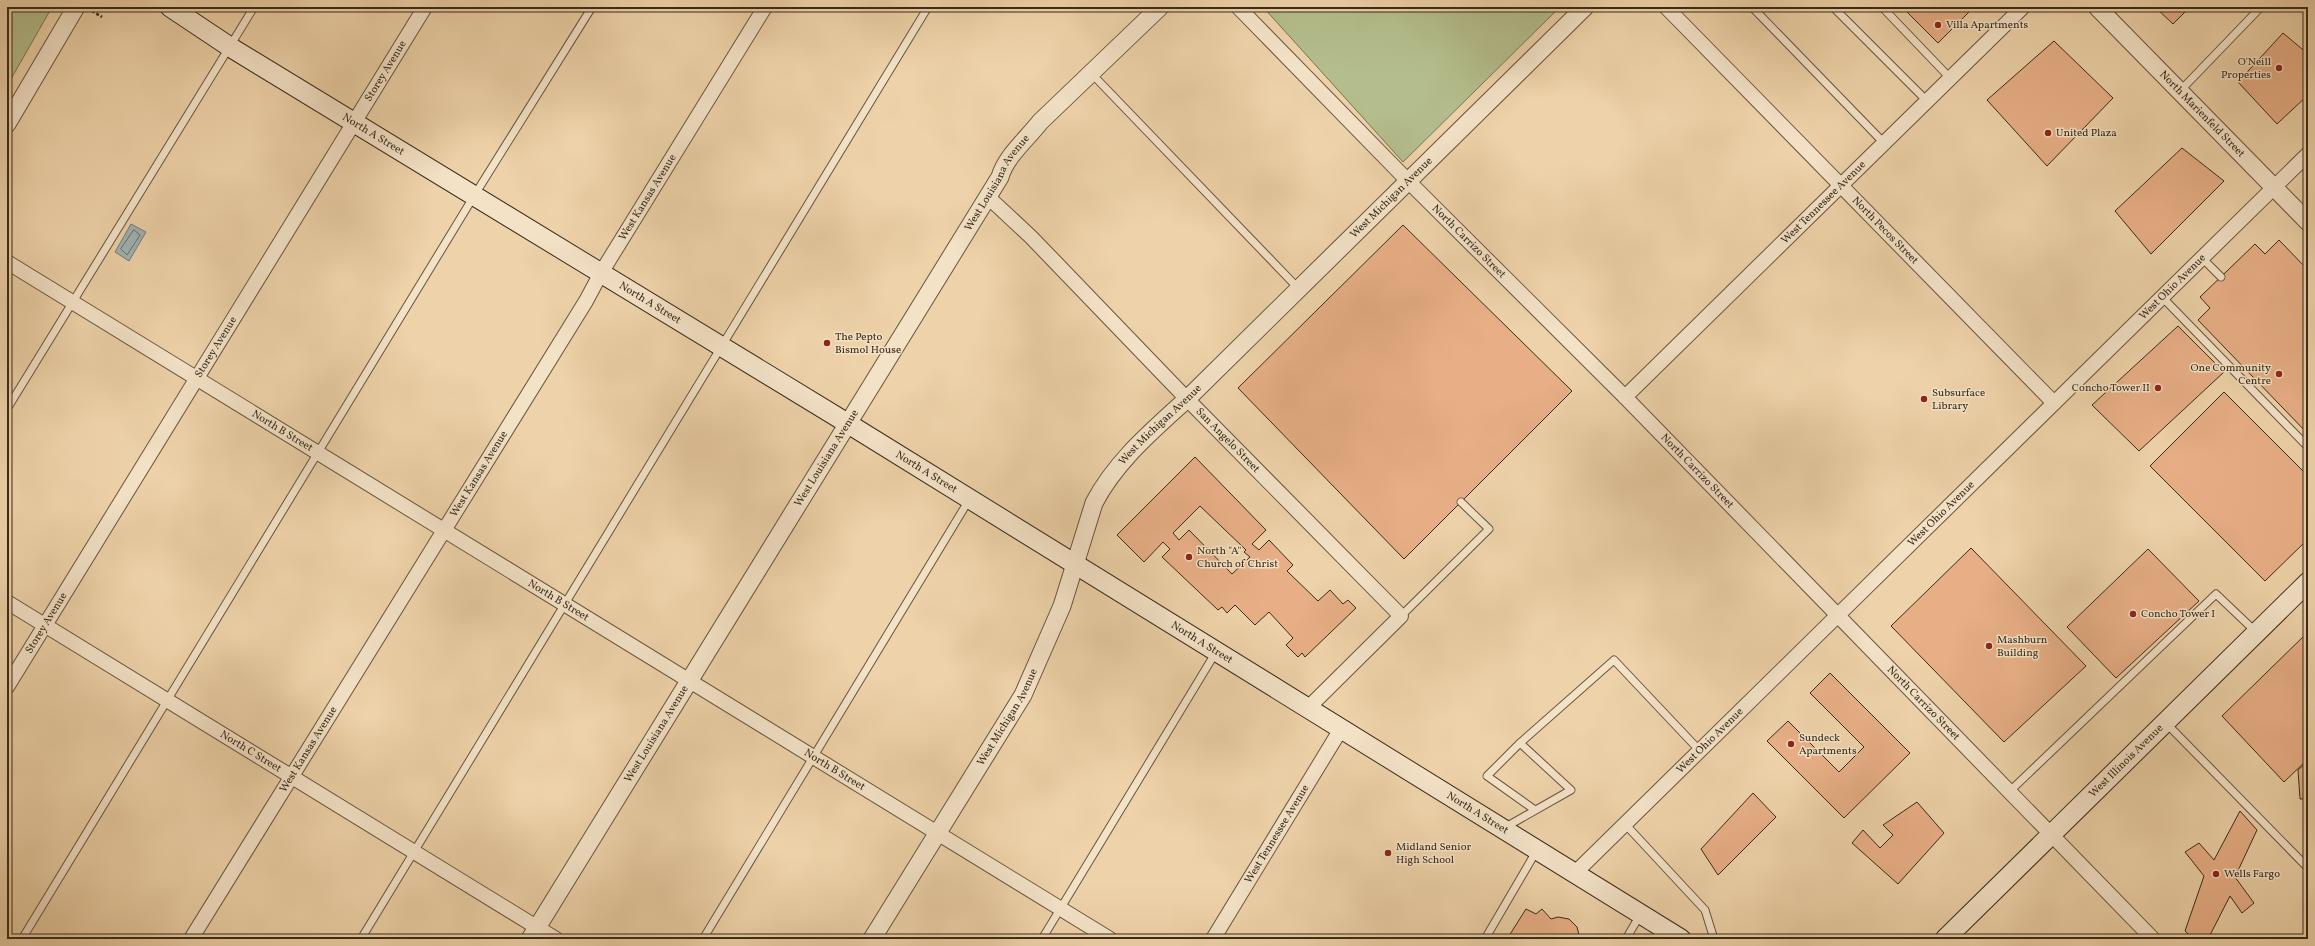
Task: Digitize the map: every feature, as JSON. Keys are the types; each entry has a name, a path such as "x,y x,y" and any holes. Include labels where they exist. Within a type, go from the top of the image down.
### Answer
{"main road":[{"name":"North A Street","path":"170,7 230,47 847,423 1681,939"},
{"name":"West Illinois Avenue","path":"1945,939 2050,834 2308,582"}],"street":[{"path":"7,124 76,7"},
{"name":"Storey Avenue","path":"7,687 198,379 425,7"},
{"name":"West Kansas Avenue","path":"191,939 586,301 601,273 765,7"},
{"name":"West Louisiana Avenue","path":"534,933 1000,177 1002,170 1023,140 1160,7"},
{"name":"North Carrizo Street","path":"1238,7 1407,180 1625,397 2153,939"},
{"name":"West Michigan Avenue","path":"872,939 1023,695 1062,606 1076,565 1094,503 1102,488 1125,457 1585,7"},
{"name":"North Pecos Street","path":"1666,7 2054,403"},
{"name":"West Tennessee Avenue","path":"1625,397 2023,7"},
{"name":"North Marienfeld Street","path":"2097,7 2308,222"},
{"name":"West Ohio Avenue","path":"1574,873 1838,617 2308,154"},
{"name":"San Angelo Street","path":"987,196 1031,237 1186,399 1401,616"},
{"name":"North B Street","path":"7,262 938,832 1110,939"},
{"name":"North C Street","path":"7,602 291,778 414,852 534,933 556,939"},
{"path":"1308,708 1401,616"},
{"name":"West Tennessee Avenue","path":"1213,939 1341,730"}],"lane":[{"path":"7,409 254,7"},
{"path":"22,939 319,454 474,196 592,7"},
{"path":"361,939 928,7"},
{"path":"1752,7 1884,143"},
{"path":"1834,7 1927,101"},
{"path":"1882,7 1950,78"},
{"path":"2180,91 2262,7"},
{"path":"1091,73 1298,288"},
{"path":"2202,258 2221,277"},
{"path":"2162,297 2308,447"},
{"path":"703,939 970,499"},
{"path":"1401,616 1489,529 1461,502"},
{"path":"2010,792 2216,594 2257,632"},
{"path":"1042,939 1217,651"},
{"path":"1535,810 1486,776 1520,743 1614,660 1700,751"},
{"path":"2165,722 2308,868"},
{"path":"1502,829 1571,790 1520,743"},
{"path":"1625,824 1705,910 1714,939"},
{"path":"1485,939 1537,850"},
{"path":"1626,939 1641,914"}],"path":[{"path":"86,7 102,17"}],"green space":[{"path":"7,7 52,7 7,86"},
{"path":"1263,7 1560,7 1403,162"}],"water":[{"path":"131,224 146,232 129,261 115,252"}],"building":[{"name":"Villa Apartments","path":"1902,7 1974,7 1938,43"},
{"path":"2155,7 2190,7 2173,24"},
{"name":"O'Neill Properties","path":"2283,33 2308,54 2308,95 2277,124 2238,82"},
{"name":"United Plaza","path":"2054,41 2113,98 2047,166 1987,100"},
{"path":"2182,148 2224,181 2151,254 2115,211"},
{"path":"1403,225 1572,391 1404,559 1238,388"},
{"name":"One Community Centre","path":"2279,240 2308,270 2308,434 2198,320 2210,308 2200,297 2255,244 2265,254"},
{"name":"Concho Tower II","path":"2178,326 2224,372 2139,451 2092,405"},
{"path":"2224,392 2308,476 2308,539 2265,581 2150,466"},
{"name":"North \"A\" Church of Christ","path":"1195,457 1266,530 1252,544 1259,550 1269,540 1293,565 1287,571 1318,601 1330,590 1343,604 1348,600 1356,608 1305,657 1302,653 1298,657 1286,645 1293,638 1269,612 1255,625 1235,605 1227,613 1222,607 1218,610 1162,557 1170,549 1163,542 1144,562 1117,535","holes":["1200,506 1246,550 1244,552 1250,557 1232,574 1189,530 1179,540 1173,533"]},
{"name":"Mashburn Building","path":"1971,548 2086,666 2004,742 1891,626"},
{"name":"Concho Tower I","path":"2148,549 2199,601 2116,678 2067,627"},
{"path":"2308,632 2308,759 2284,782 2222,716"},
{"name":"Sundeck Apartments","path":"1830,673 1910,753 1844,818 1767,741 1788,721 1839,772 1864,747 1810,693"},
{"path":"2308,761 2308,799 2300,799 2298,770"},
{"path":"1753,793 1776,817 1718,875 1701,849"},
{"path":"1917,802 1944,833 1898,884 1852,843 1863,830 1880,848 1893,835 1883,825"},
{"path":"2240,811 2257,830 2235,877 2254,903 2242,913 2230,896 2208,939 2194,939 2185,931 2204,876 2185,852 2199,843 2214,860"},
{"path":"1526,909 1536,914 1542,909 1551,919 1558,917 1569,919 1577,927 1579,935 1589,939 1507,939"}],"place":[{"name":"Villa Apartments","path":"1938,25"},
{"name":"O'Neill Properties","path":"2279,68"},
{"name":"United Plaza","path":"2048,133"},
{"name":"The Pepto Bismol House","path":"827,343"},
{"name":"One Community Centre","path":"2279,374"},
{"name":"Concho Tower II","path":"2158,388"},
{"name":"Subsurface Library","path":"1924,399"},
{"name":"North \"A\" Church of Christ","path":"1189,557"},
{"name":"Concho Tower I","path":"2133,614"},
{"name":"Mashburn Building","path":"1989,646"},
{"name":"Sundeck Apartments","path":"1791,744"},
{"name":"Midland Senior High School","path":"1388,853"},
{"name":"Wells Fargo","path":"2216,874"}]}
